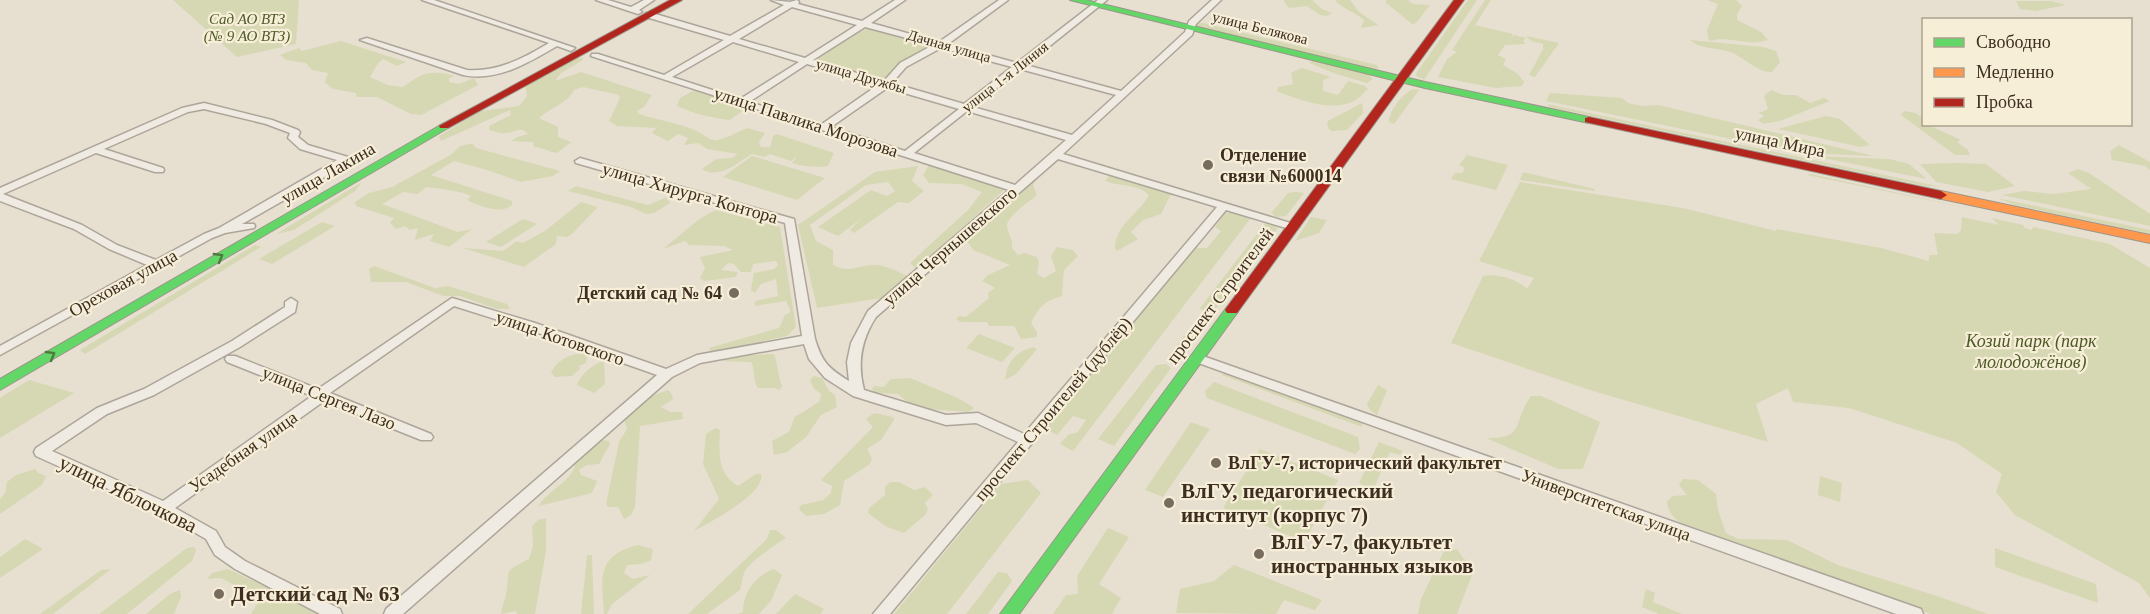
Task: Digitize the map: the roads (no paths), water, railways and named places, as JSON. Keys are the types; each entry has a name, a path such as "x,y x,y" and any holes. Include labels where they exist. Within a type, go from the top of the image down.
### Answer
{"main road":[{"name":"улица Лакина","path":"0,371 435,120 662,0"},
{"name":"улица Лакина","path":"0,385 640,12 678,0"},
{"name":"улица Белякова","path":"1075,0 1100,3 1191,28 1402,79"},
{"name":"проспект Строителей","path":"1009,614 1459,0"},
{"name":"улица Мира","path":"1402,79 2150,239"}],"street":[{"path":"426,0 571,48"},
{"name":"улица Дружбы","path":"600,0 1073,139"},
{"path":"640,12 650,0"},
{"name":"Дачная улица","path":"775,0 795,2 1122,94"},
{"path":"742,102 901,0"},
{"path":"823,128 886,84 903,65 942,44 1004,0"},
{"name":"улица Чернышевского","path":"858,393 852,371 859,331 872,314 1056,155 1189,33 1192,23 1217,0"},
{"path":"665,78 795,2"},
{"name":"улица 1-я Линия","path":"907,154 1100,3"},
{"path":"364,40 466,74 479,75 498,73 556,43"},
{"name":"улица Павлика Морозова","path":"595,57 1016,189"},
{"path":"0,192 185,110 204,106 269,122 295,132 293,138 304,147 344,159 338,165 223,230"},
{"path":"96,150 159,170"},
{"path":"1056,155 1293,226"},
{"name":"улица Хирурга Контора","path":"580,161 790,221 809,339"},
{"path":"0,197 78,227 113,247 155,264"},
{"name":"проспект Строителей (дублёр)","path":"881,614 1225,205"},
{"name":"Ореховая улица","path":"0,351 155,264 223,230 250,226"},
{"name":"улица Котовского","path":"452,302 531,326 667,374"},
{"name":"Усадебная улица","path":"164,508 452,302"},
{"name":"улица Яблочкова","path":"291,303 291,309 236,344 149,393 102,411 41,452 164,508 211,535 220,551 240,565 334,614"},
{"path":"392,614 667,374 697,359 809,339 815,359 830,375 858,393 946,420 978,418 1025,440"},
{"name":"Университетская улица","path":"1197,358 1915,614"},
{"name":"улица Сергея Лазо","path":"231,359 426,437"}],"place":[{"name":"Отделение связи №600014","path":"1208,165"},
{"name":"Детский сад № 64","path":"734,293"},
{"name":"ВлГУ-7, исторический факультет","path":"1216,463"},
{"name":"ВлГУ, педагогический институт (корпус 7)","path":"1169,503"},
{"name":"ВлГУ-7, факультет иностранных языков","path":"1259,554"},
{"name":"Детский сад № 63","path":"219,594"}],"park label":[{"name":"Сад АО ВТЗ (№ 9 АО ВТЗ)","path":"247,28"},
{"name":"Козий парк (парк молодожёнов)","path":"2031,351"}]}
